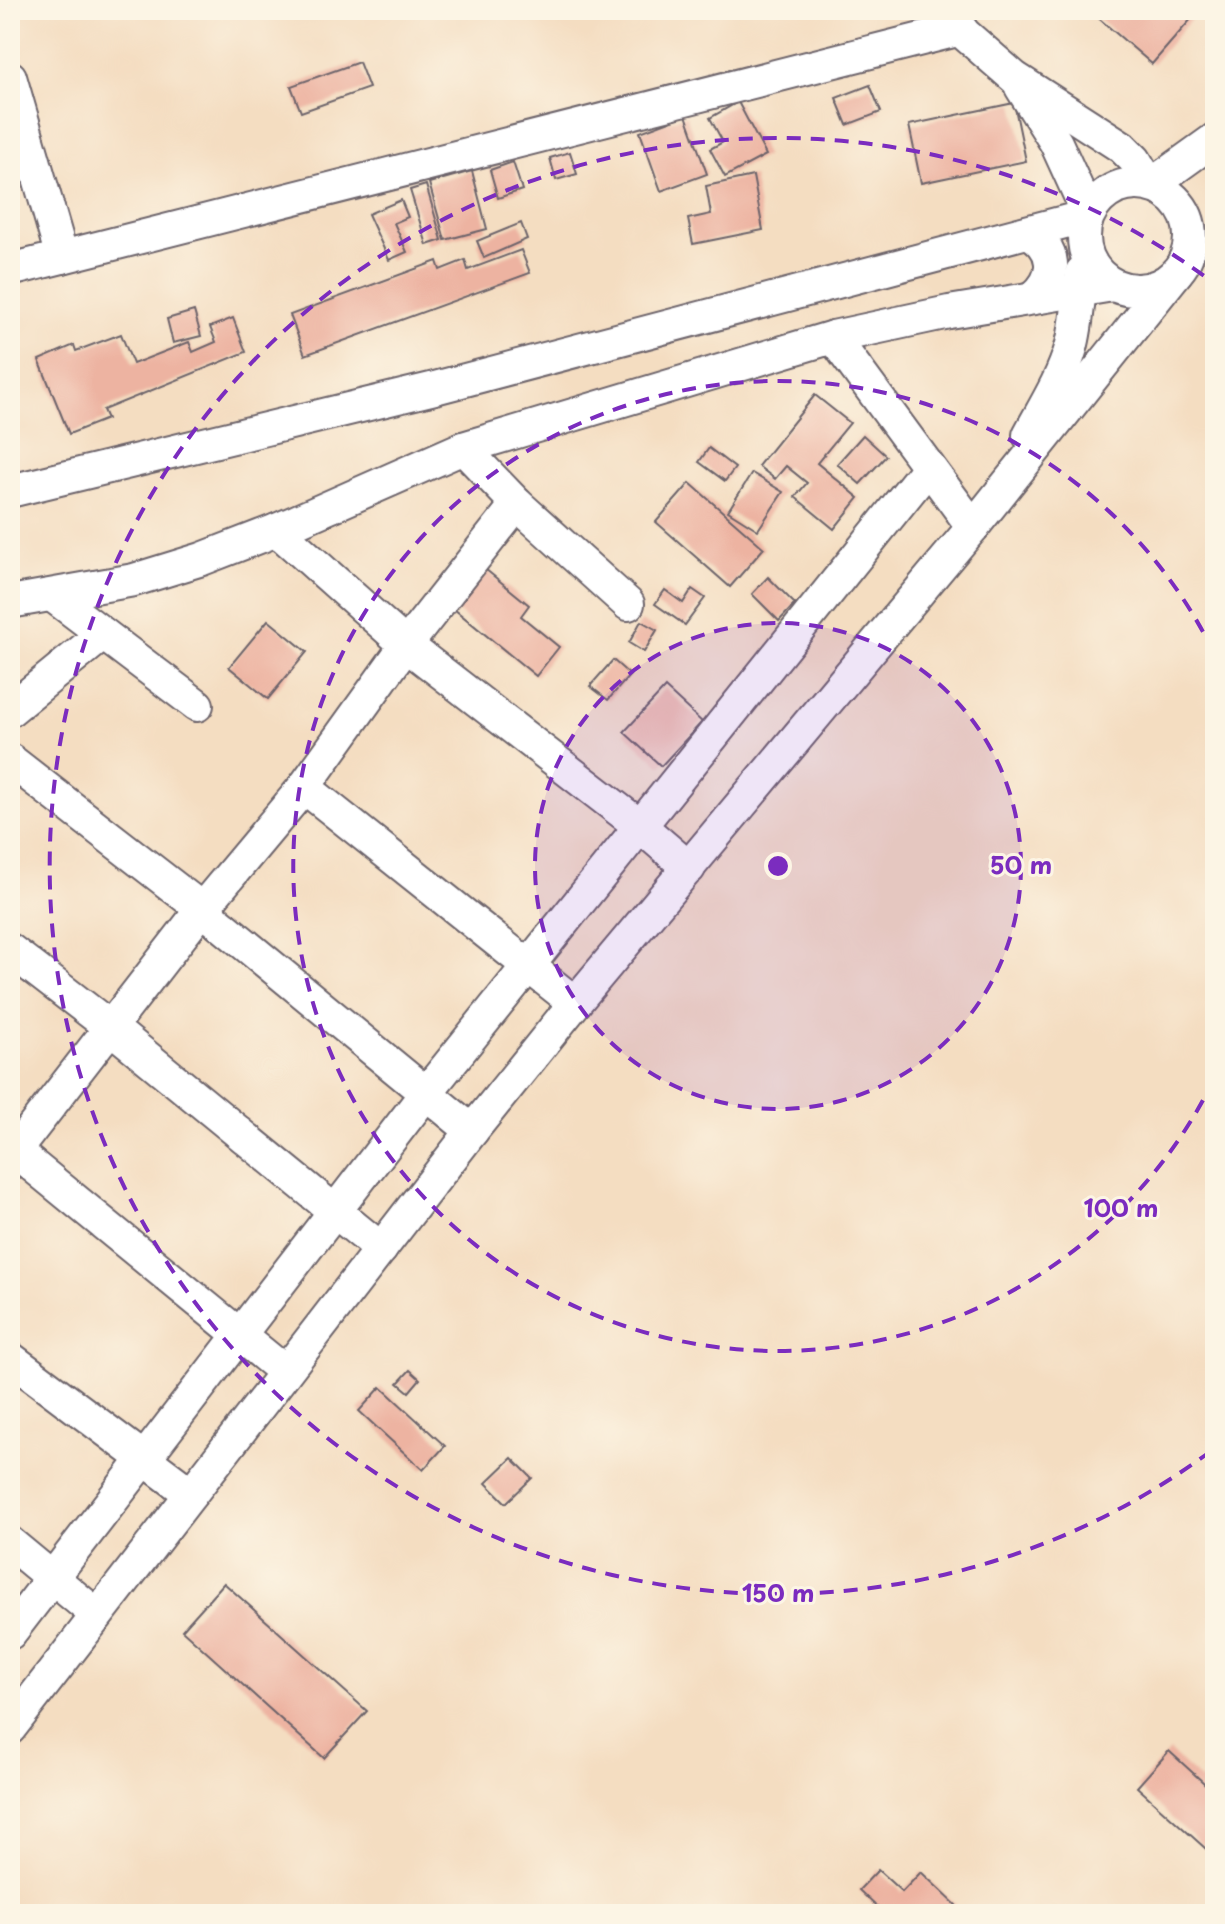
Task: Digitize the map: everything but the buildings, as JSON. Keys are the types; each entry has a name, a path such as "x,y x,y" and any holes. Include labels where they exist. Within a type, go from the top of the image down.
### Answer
{"street":[{"path":"10,270 949,20 1015,78 1122,147 1135,160 1150,185"},
{"path":"10,77 62,257"},
{"path":"1015,78 1056,143 1088,215"},
{"path":"1150,185 1215,139"},
{"path":"982,516 1065,366 1077,323 1085,252 1084,227 1099,198 1114,188 1131,183 1150,185 1178,202 1187,216 1191,232 1189,249 1179,269 1162,284 1130,290 1113,285 1101,277 1085,252"},
{"path":"10,491 431,389 1088,215"},
{"path":"10,1728 472,1131 575,1003 982,516 1215,220"},
{"path":"1028,232 1046,246 1051,256 1050,280 1034,297"},
{"path":"10,602 134,580 202,559 277,530 463,448 833,337 949,312 1113,285"},
{"path":"833,337 927,469 982,516"},
{"path":"463,448 517,504 628,604"},
{"path":"10,1633 333,1211 927,469"},
{"path":"285,1372 12,1152 202,909 304,787 406,645 517,504"},
{"path":"277,530 406,645 640,826 689,868"},
{"path":"53,596 197,705"},
{"path":"10,710 103,634"},
{"path":"10,760 202,909 472,1131"},
{"path":"304,787 575,1003"},
{"path":"10,950 110,1027 381,1249"},
{"path":"10,1358 191,1494"},
{"path":"10,1543 97,1615"}]}
